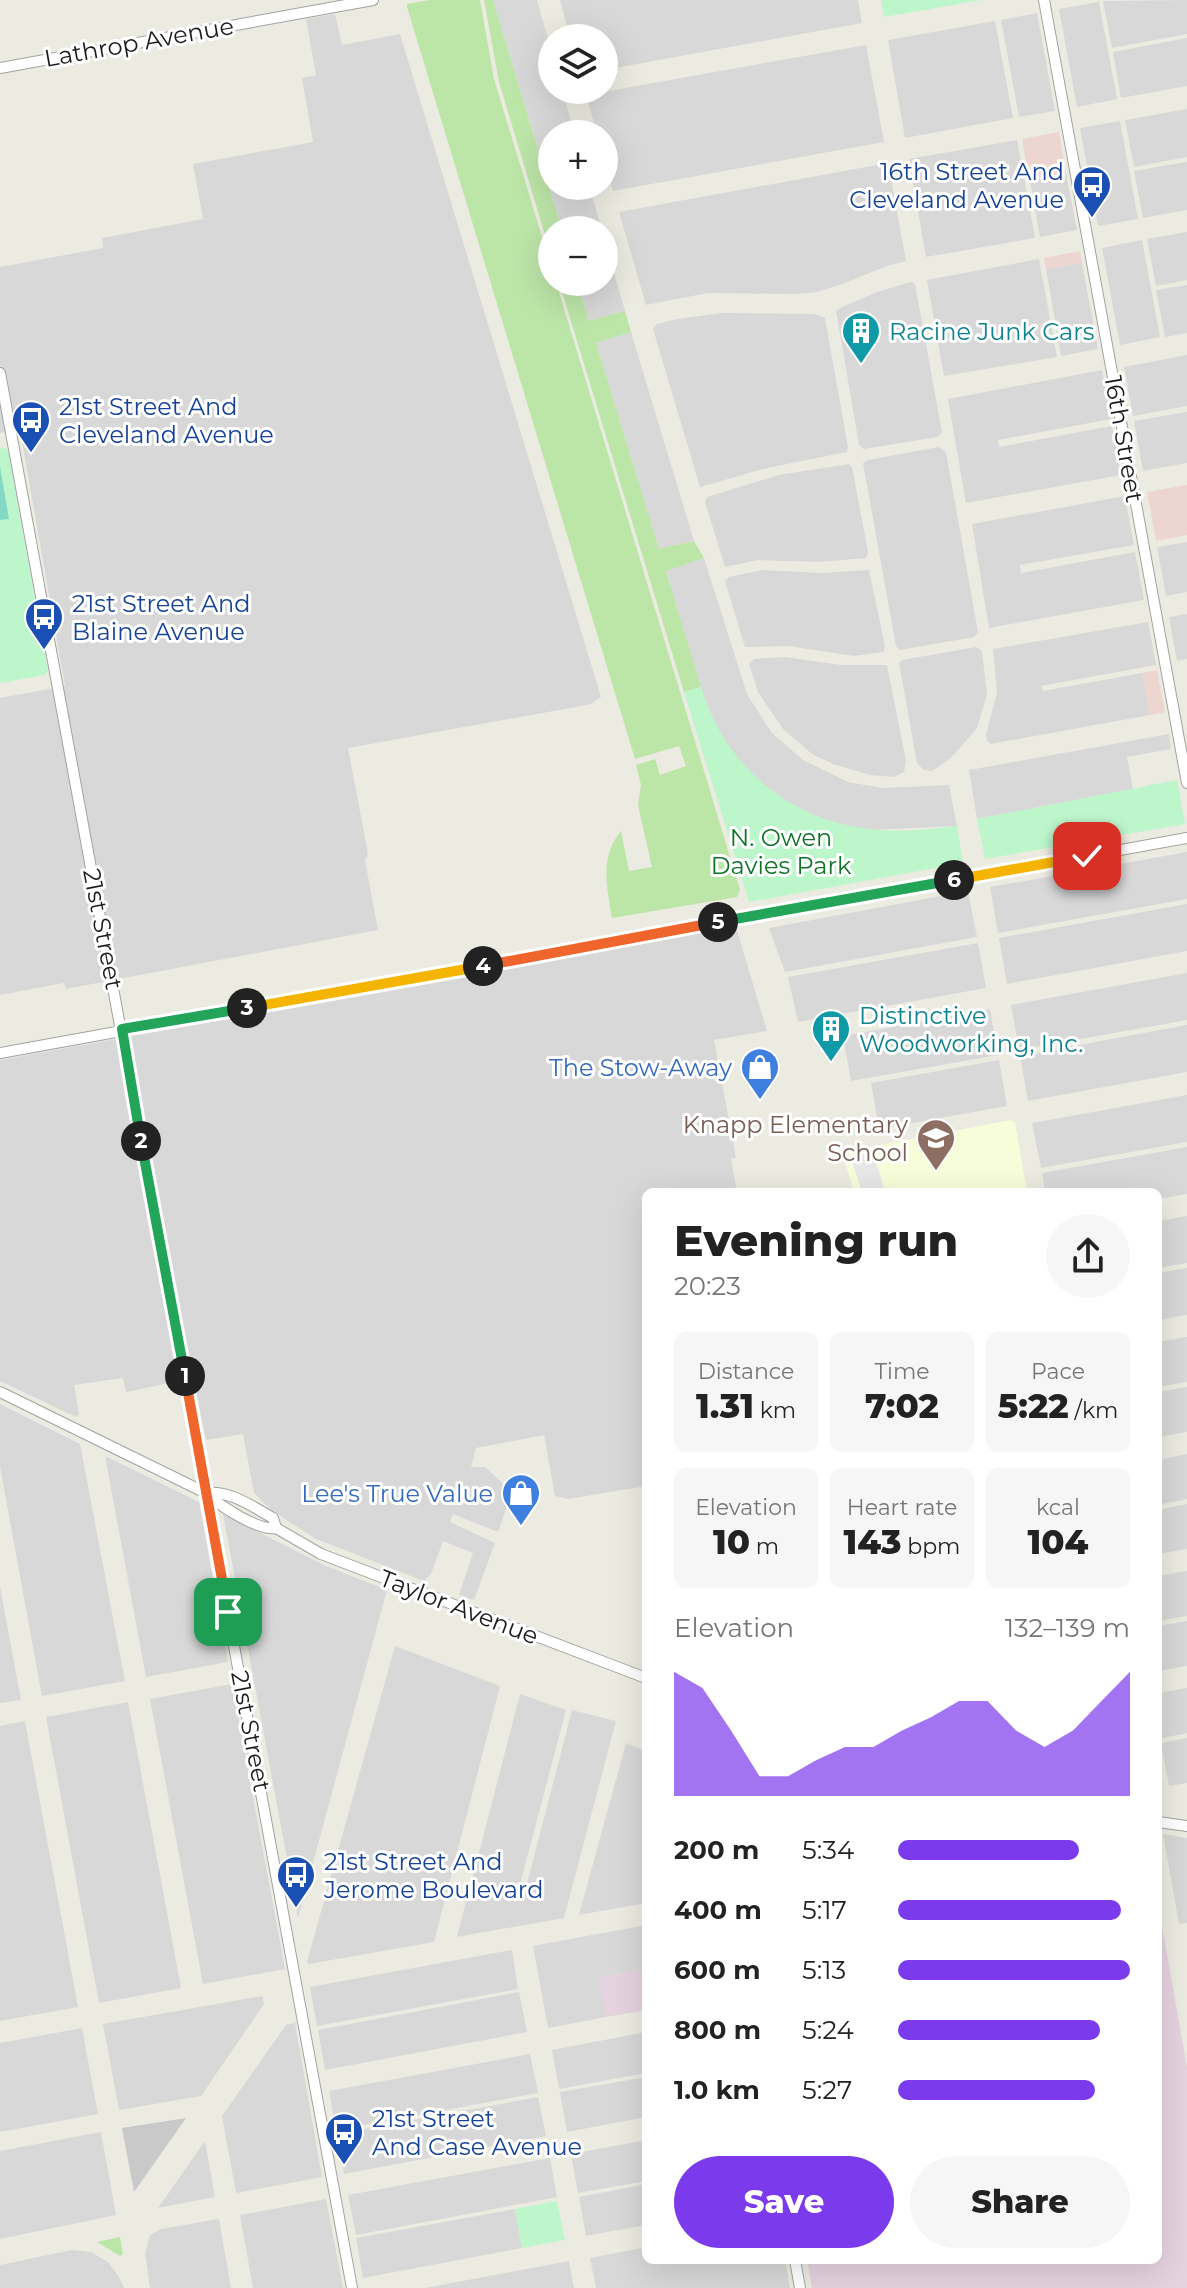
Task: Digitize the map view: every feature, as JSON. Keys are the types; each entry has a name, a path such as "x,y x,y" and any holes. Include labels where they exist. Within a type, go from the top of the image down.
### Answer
{"street":[{"name":"Lathrop Avenue","path":"0,68 373,0"},
{"name":"16th Street","path":"1044,0 1187,783"},
{"name":"21st Street","path":"0,373 352,2288"},
{"path":"0,1053 1187,838"},
{"name":"Taylor Avenue","path":"0,1392 206,1493 216,1503 266,1530 276,1528 321,1554 642,1676"},
{"path":"1162,1823 1187,1826"},
{"path":"796,2264 800,2288"}],"shaded area":[{"path":"493,0 537,0 544,24 538,24 538,104 566,104 571,120 538,120 538,150"},
{"path":"560,0 858,0 862,23 618,67 618,24 566,24"},
{"path":"1187,0 1187,34 1112,48 1103,1"},
{"path":"1099,2 1117,99 1077,107 1059,9"},
{"path":"1037,13 1055,111 1019,117 1001,20"},
{"path":"335,14 342,45 400,34 601,697 591,704 348,748 368,854 365,860 378,930 66,989 64,983 0,995 0,698 65,686 20,430 0,433 0,267 103,248 102,238 203,219 193,164 313,142 302,78 316,75 306,19"},
{"path":"995,21 1013,118 905,138 888,40"},
{"path":"1187,38 1187,86 1121,98 1113,52"},
{"path":"866,45 884,142 618,190 618,120 593,120 589,104 618,104 618,89"},
{"path":"1187,109 1187,157 1134,167 1125,120"},
{"path":"1120,121 1138,219 1098,226 1080,128"},
{"path":"1059,132 1066,174 1029,181 1022,139"},
{"path":"1017,140 1035,238 926,257 909,159"},
{"path":"1187,162 1187,210 1143,218 1134,171"},
{"path":"888,163 906,261 817,292 708,293 646,305 619,212"},
{"path":"1066,174 1077,230 1040,237 1030,181"},
{"path":"553,200 593,200 598,216 558,216"},
{"path":"1187,232 1187,280 1156,286 1147,239"},
{"path":"1142,240 1160,337 1120,345 1102,248"},
{"path":"1080,251 1082,263 1046,269 1044,258"},
{"path":"1039,259 1057,357 944,376 927,280"},
{"path":"1082,263 1098,349 1061,356 1046,269"},
{"path":"911,282 915,284 942,432 937,437 864,449 859,445 836,310 877,292"},
{"path":"1187,285 1187,333 1165,337 1156,290"},
{"path":"618,287 625,311 589,321 581,296 618,296"},
{"path":"722,313 815,314 825,318 847,452 767,468 700,487 653,329 657,324 677,319"},
{"path":"631,332 694,541 659,549 596,343"},
{"path":"1187,355 1187,406 1133,416 1124,367"},
{"path":"1102,370 1111,419 998,440 999,447 1112,426 1121,475 966,503 948,399"},
{"path":"1187,412 1187,463 1143,471 1134,421"},
{"path":"939,447 946,452 978,632 974,637 900,650 896,646 863,463"},
{"path":"849,464 868,552 866,558 819,562 758,560 725,567 705,502 707,497 779,475"},
{"path":"0,467 9,519 0,520"},
{"path":"1187,485 1187,535 1156,541 1147,492"},
{"path":"1125,496 1134,545 1020,565 1021,573 1135,552 1144,600 989,628 972,524"},
{"path":"1187,542 1187,592 1166,596 1157,547"},
{"path":"704,558 747,694 771,732 803,760 848,782 883,788 949,785 957,826 872,830 843,825 815,816 788,802 743,765 709,716 666,570"},
{"path":"762,570 822,573 869,570 884,652 854,656 788,646 745,647 725,581 729,577"},
{"path":"1187,614 1187,659 1177,661 1169,617"},
{"path":"1148,622 1156,665 1041,686 1043,691 1142,673 1150,715 991,744 987,741 986,734 997,693 993,649"},
{"path":"976,647 982,651 987,695 977,728 951,758 932,771 924,770 917,763 899,663"},
{"path":"785,657 841,665 887,665 906,761 904,772 894,777 870,775 833,764 812,754 783,729 758,692 749,664 754,659"},
{"path":"1157,670 1165,712 1150,715 1142,673"},
{"path":"1169,734 1171,749 1127,757 1133,789 977,819 969,770"},
{"path":"1187,852 1187,899 998,933 990,887"},
{"path":"968,891 977,937 785,972 769,928"},
{"path":"1187,904 1187,951 1007,984 999,938"},
{"path":"736,927 767,1031 714,1040 736,1158 731,1159 736,1188 642,1188 642,1487 568,1499 555,1496 544,1435 476,1448 471,1467 485,1467 512,1492 498,1532 453,1514 450,1522 495,1543 474,1600 459,1595 473,1553 443,1541 431,1574 424,1581 316,1539 271,1510 254,1493 243,1434 206,1440 189,1358 175,1360 179,1381 126,1392 123,1378 74,1385 79,1414 76,1417 0,1381 0,1060"},
{"path":"978,943 986,988 798,1022 788,977"},
{"path":"1187,973 1187,1020 1019,1050 1011,1005"},
{"path":"990,1009 998,1055 851,1081 843,1036"},
{"path":"1187,1025 1187,1072 1028,1101 1020,1056"},
{"path":"999,1060 1007,1106 879,1129 871,1083"},
{"path":"1187,1095 1187,1142 1041,1168 1032,1123"},
{"name":"Knapp Elementary School","path":"1011,1120 1015,1122 1026,1188 853,1188 842,1152"},
{"path":"1187,1147 1187,1194 1162,1198 1162,1188 1044,1188 1042,1173"},
{"path":"867,1154 869,1159 875,1158 884,1188 861,1188 852,1161 859,1159 859,1155"},
{"path":"1187,1216 1187,1263 1162,1267 1162,1220"},
{"path":"1187,1268 1187,1315 1162,1319 1162,1272"},
{"path":"1187,1337 1187,1382 1162,1386 1162,1341"},
{"path":"1187,1387 1187,1432 1162,1436 1162,1391"},
{"path":"0,1404 80,1444 125,1681 42,1696 0,1467"},
{"path":"1187,1454 1187,1499 1162,1504 1162,1459"},
{"path":"105,1456 199,1502 228,1662 146,1677"},
{"path":"1187,1504 1187,1549 1162,1553 1162,1509"},
{"path":"223,1514 324,1565 387,1590 298,1918"},
{"path":"1187,1571 1187,1616 1162,1620 1162,1575"},
{"path":"0,1587 21,1700 0,1703"},
{"path":"1187,1621 1187,1666 1162,1670 1162,1625"},
{"path":"395,1646 500,1686 434,1942 309,1964 307,1962"},
{"path":"232,1684 285,1969 203,1984 150,1699"},
{"path":"1187,1688 1187,1733 1162,1738 1162,1692"},
{"path":"520,1694 566,1710 518,1892 472,1880"},
{"path":"128,1702 181,1988 99,2003 46,1717"},
{"path":"572,1710 616,1721 564,1918 457,1937 470,1886 523,1899"},
{"path":"25,1721 78,2007 0,2021 0,1726"},
{"path":"1187,1738 1187,1783 1169,1786 1162,1743"},
{"path":"626,1743 642,1749 642,1904 579,1915"},
{"path":"1163,1834 1187,1838 1187,1923 1179,1924"},
{"path":"642,1926 642,1970 599,1978 606,2017 548,2028 533,1946"},
{"path":"1162,1926 1187,2067 1187,2288 812,2288 808,2264 1162,2264"},
{"path":"512,1950 518,1989 317,2026 310,1987"},
{"path":"642,1970 642,2011 606,2017 598,1978"},
{"path":"519,1992 527,2032 325,2070 318,2030"},
{"path":"262,1996 264,2004 201,2096 119,2110 103,2024"},
{"path":"295,2023 322,2177 236,2193 222,2116 286,2025"},
{"path":"82,2028 98,2114 0,2132 0,2043"},
{"path":"642,2033 642,2074 559,2089 552,2050"},
{"path":"530,2054 538,2093 336,2130 329,2091"},
{"path":"642,2078 642,2118 567,2132 560,2092"},
{"path":"538,2097 546,2136 344,2174 337,2134"},
{"path":"186,2118 134,2192 122,2128"},
{"path":"101,2132 116,2215 0,2239 0,2151"},
{"path":"205,2141 215,2197 158,2208"},
{"path":"642,2141 642,2182 578,2193 571,2154"},
{"path":"550,2158 557,2197 356,2235 348,2195"},
{"path":"642,2185 642,2226 586,2236 579,2197"},
{"path":"326,2199 343,2288 253,2288 240,2215"},
{"path":"515,2209 522,2248 363,2278 356,2238"},
{"path":"219,2219 231,2288 150,2288 145,2253 150,2235 161,2229"},
{"path":"642,2248 642,2264 786,2264 790,2288 596,2288 590,2258"},
{"path":"72,2250 91,2252 108,2262 124,2288 0,2288 0,2265"},
{"path":"569,2261 574,2288 425,2288"}],"green space":[{"path":"429,0 480,0 494,79 538,224 538,296 560,296 740,890 737,897 612,918 607,862 621,831 629,871 652,867 638,805 641,785 636,765 655,759 660,775 686,766 679,746 635,759 407,4"},
{"path":"484,0 493,0 538,150 538,200 553,200 558,216 539,216 499,82"},
{"path":"881,0 982,0 884,17"},
{"path":"563,296 581,296 589,321 625,311 631,332 596,343 659,549 694,541 704,558 666,571 701,687 684,692"},
{"path":"0,447 8,450 48,671 45,675 0,683"},
{"name":"N. Owen Davies Park","path":"701,687 726,741 743,764 787,801 840,824 870,829 903,831 957,826 963,863 749,902 684,692"},
{"path":"1177,780 1185,824 985,859 977,819"},
{"path":"557,2201 565,2240 522,2248 515,2209"},
{"path":"120,2237 123,2254 120,2256 97,2242"}],"place":[{"name":"16th Street And Cleveland Avenue","path":"1092,219"},
{"name":"Racine Junk Cars","path":"861,365"},
{"name":"21st Street And Cleveland Avenue","path":"31,454"},
{"name":"21st Street And Blaine Avenue","path":"44,651"},
{"name":"Distinctive Woodworking, Inc.","path":"831,1063"},
{"name":"The Stow-Away","path":"760,1101"},
{"name":"Knapp Elementary School","path":"936,1172"},
{"name":"Lee's True Value","path":"521,1527"},
{"name":"21st Street And Jerome Boulevard","path":"296,1909"},
{"name":"21st Street And Case Avenue","path":"344,2166"}],"route":[{"path":"228,1612 122,1029 1087,856"}]}
